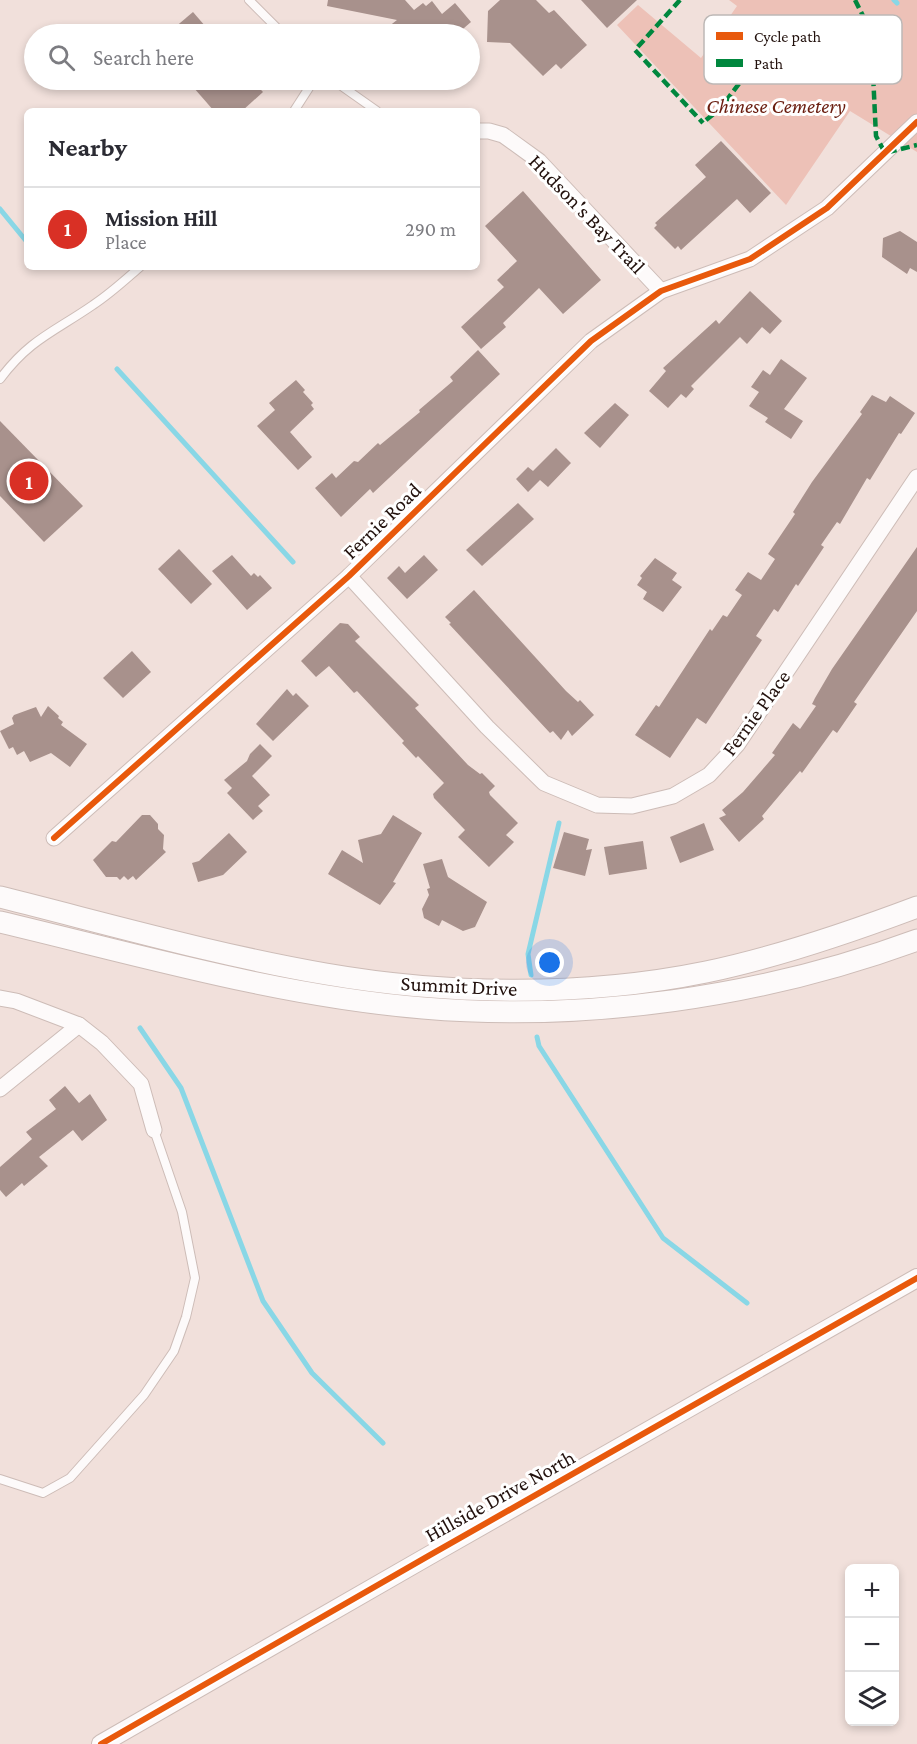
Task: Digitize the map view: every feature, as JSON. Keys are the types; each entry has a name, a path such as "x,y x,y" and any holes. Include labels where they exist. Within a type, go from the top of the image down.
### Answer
{"main road":[{"name":"Summit Drive","path":"0,897 235,956 327,974 426,986 531,990 603,986 704,972 799,949 917,907"},
{"name":"Summit Drive","path":"0,922 230,977 322,996 423,1008 530,1012 605,1009 706,994 807,975 917,940"}],"street":[{"name":"Fernie Road","path":"54,838 349,576 591,341 661,291 750,259 827,208 917,122"},
{"name":"Hudson's Bay Trail","path":"480,131 489,130 503,135 539,161 661,291"},
{"name":"Fernie Place","path":"349,576 487,727 544,783 597,805 632,806 673,796 708,775 737,745 917,477"},
{"path":"0,998 16,1001 79,1026 102,1043 141,1084 154,1130"},
{"path":"0,1089 79,1026"},
{"name":"Hillside Drive North","path":"101,1744 509,1508 696,1406 917,1278"}],"lane":[{"path":"249,0 273,24"},
{"path":"296,108 308,90"},
{"path":"347,90 373,108"},
{"path":"0,379 14,359 31,344 93,305 136,270"},
{"path":"0,1479 43,1492 69,1478 144,1395 174,1351 195,1278 182,1212 154,1130"}],"green space":[{"name":"Chinese Cemetery","path":"729,0 917,0 917,152 850,111 786,205 617,25 638,5 701,58 704,54 704,84 902,84 902,15 731,15 737,6"}],"building":[{"path":"328,0 405,0 414,10 423,3 426,6 432,1 442,14 455,3 471,22 469,24 392,24 397,20 327,6"},
{"path":"500,0 536,0 549,13 554,10 587,45 561,69 556,64 543,76 510,43 487,42 488,11"},
{"path":"581,0 637,0 607,28"},
{"path":"193,12 203,24 179,24"},
{"path":"196,90 261,90 263,92 245,108 211,108"},
{"path":"721,141 771,193 750,213 737,199 681,250 678,246 675,249 654,228 657,225 655,223 706,177 695,165"},
{"path":"523,191 601,280 563,314 539,288 503,323 506,327 481,349 461,327 504,287 497,280 517,261 485,226"},
{"path":"900,231 917,242 917,272 910,268 907,274 882,257 883,238"},
{"path":"750,291 782,321 770,334 762,327 747,344 740,337 691,386 694,389 686,398 681,394 668,408 649,391 666,371 663,368 716,320 719,324"},
{"path":"478,350 500,374 373,493 370,489 341,517 315,488 332,473 336,478 354,461 358,462 378,443 380,445 420,412 419,410 453,381 450,377"},
{"path":"781,359 807,378 784,409 803,421 791,439 765,422 768,418 749,406 759,392 751,387 763,370 770,375"},
{"path":"296,380 305,390 303,392 313,403 311,405 314,409 290,432 312,457 298,470 257,426 275,410 269,403"},
{"path":"872,395 886,402 890,396 915,413 901,434 899,433 870,480 867,478 840,524 837,522 821,545 824,547 798,586 796,584 778,612 774,609 756,636 762,640 706,724 697,718 670,758 635,735 656,705 659,707 710,629 712,631 723,615 727,617 742,595 735,590 748,572 761,580 775,559 768,554 795,514 793,512 862,414 860,412"},
{"path":"615,403 629,415 600,448 584,433"},
{"path":"0,421 83,506 44,542 0,496"},
{"path":"556,448 571,463 548,487 540,480 528,492 516,479 528,467 533,471"},
{"path":"518,503 534,519 482,566 466,550"},
{"path":"917,547 917,611 854,702 857,704 837,733 833,730 802,773 800,771 762,816 764,819 739,842 719,818 726,815 722,810 743,792 775,755 772,753 793,723 800,729 816,706 812,704 832,669"},
{"path":"179,549 212,584 191,604 158,569"},
{"path":"232,555 251,576 254,573 258,577 260,575 272,588 247,610 212,571"},
{"path":"424,555 438,570 407,599 387,578 399,566 405,573"},
{"path":"655,558 677,573 672,580 682,587 663,612 643,599 647,592 637,585 642,578 640,576"},
{"path":"474,590 566,691 578,702 580,700 594,715 572,736 568,730 561,740 553,731 550,733 449,624 451,623 445,617"},
{"path":"340,623 348,624 360,637 355,641 419,705 415,708 468,765 480,774 482,773 495,786 489,792 490,795 518,823 506,835 514,842 489,867 458,837 465,830 434,798 433,794 444,783 418,756 416,758 402,743 404,741 357,691 354,693 329,666 316,677 301,661"},
{"path":"132,651 151,672 123,698 103,678"},
{"path":"287,689 293,696 296,693 309,706 273,741 256,724"},
{"path":"48,706 59,716 58,718 63,722 61,725 87,744 70,767 51,753 30,762 24,751 17,755 13,747 9,749 0,731 14,724 12,718 14,715 36,707 41,717"},
{"path":"260,744 272,756 252,776 270,795 258,806 263,811 253,820 227,793 232,788 224,780 247,761 250,754"},
{"path":"142,815 150,815 158,824 158,829 164,835 163,849 166,852 136,880 133,876 128,880 124,876 120,880 117,877 106,877 93,860 112,841 116,842"},
{"path":"393,815 422,833 393,882 396,883 380,905 328,874 342,850 363,863 358,840 381,834"},
{"path":"704,823 714,850 680,863 670,837"},
{"path":"564,832 589,839 586,850 592,849 585,876 553,868"},
{"path":"229,833 247,852 223,875 198,882 192,863 199,861"},
{"path":"643,841 647,869 609,875 604,847"},
{"path":"442,859 448,877 487,902 475,927 463,931 442,920 439,926 424,918 422,909 429,895 427,889 430,888 423,864"},
{"path":"65,1086 79,1103 90,1094 107,1120 82,1141 73,1130 39,1157 48,1166 24,1186 22,1183 6,1197 0,1190 0,1167 32,1139 26,1132 56,1109 49,1100"}],"waterway":[{"path":"894,0 897,3"},
{"path":"0,209 24,238"},
{"path":"117,369 293,562"},
{"path":"531,975 528,954 559,823"},
{"path":"140,1028 181,1088 263,1301 312,1373 383,1443"},
{"path":"537,1037 539,1046 663,1238 747,1303"}],"marked path":[{"path":"680,0 635,50 703,123"},
{"path":"855,0 862,15"},
{"path":"706,120 720,109 739,84"},
{"path":"874,84 876,136 885,153 917,145"}],"cycle path":[{"path":"54,838 349,576 591,341 661,291 750,259 827,208 917,122"},
{"path":"101,1744 917,1278"}],"place":[{"name":"Mission Hill","path":"29,481"}]}
